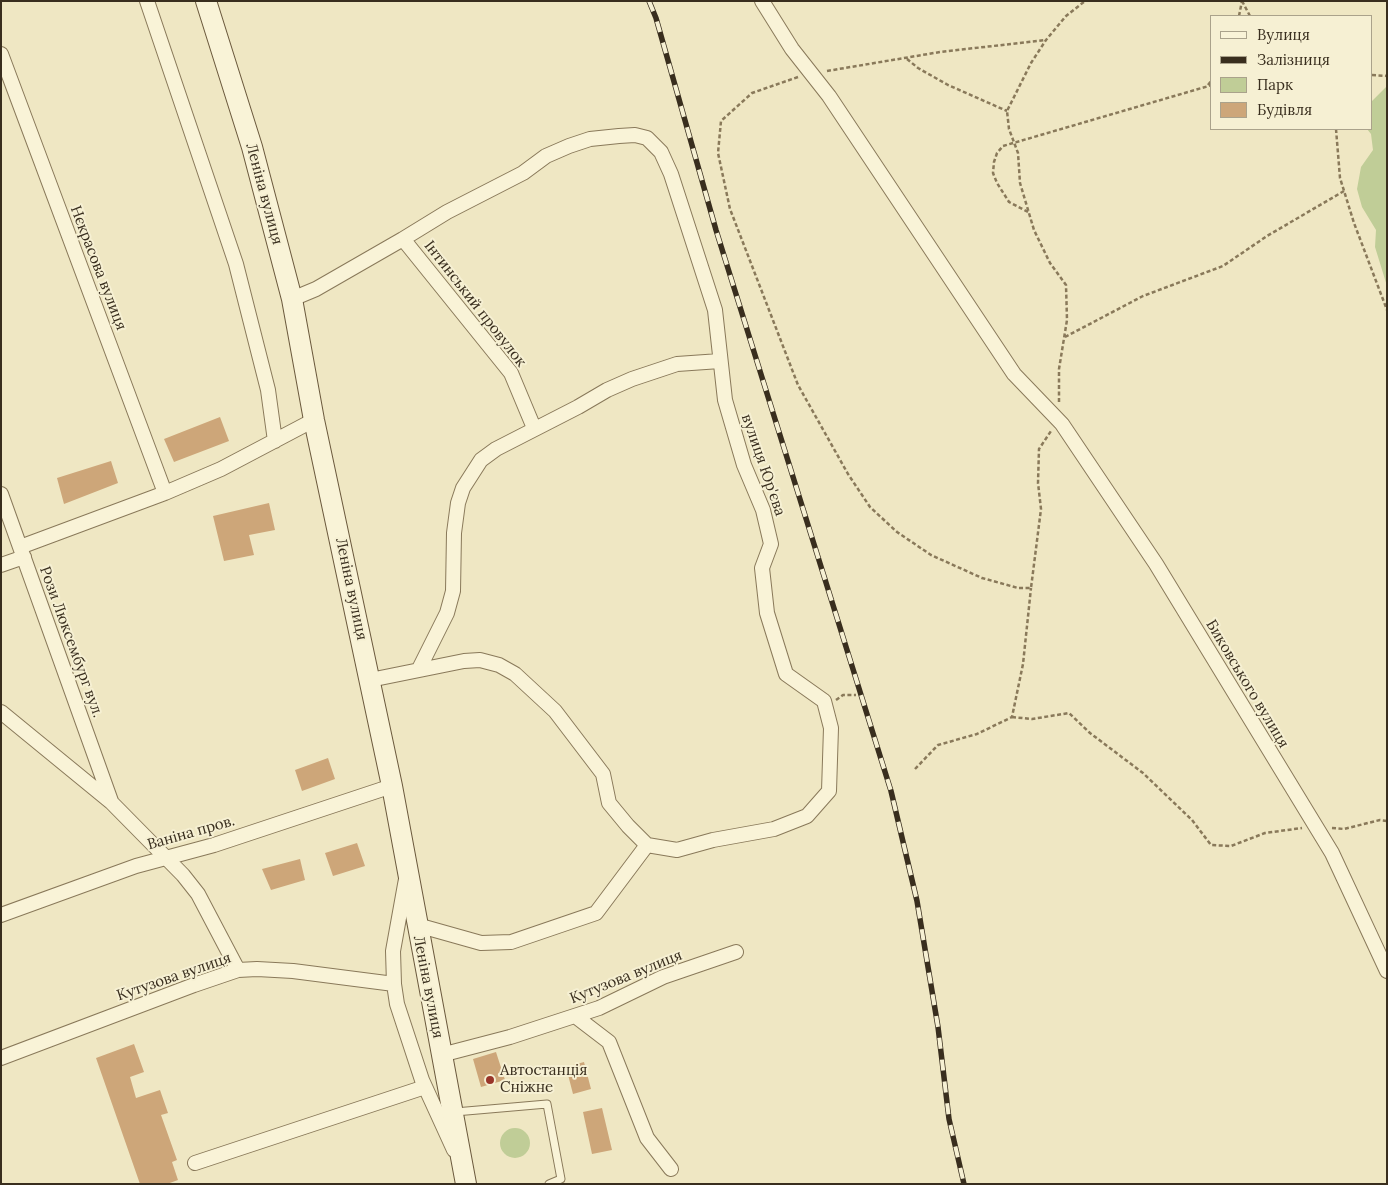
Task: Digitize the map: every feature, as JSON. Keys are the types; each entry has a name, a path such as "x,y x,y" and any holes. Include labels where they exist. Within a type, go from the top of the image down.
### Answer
{"main road":[{"name":"Леніна вулиця","path":"206,1 252,147 292,299 314,420 392,786 416,925 465,1177"}],"street":[{"path":"147,1 236,264 268,390 275,441"},
{"name":"Биковського вулиця","path":"762,1 792,48 829,96 1014,374 1062,424 1156,564 1332,853 1387,971"},
{"name":"Нєкрасова вулиця","path":"1,54 165,493"},
{"name":"Інтинський провулок","path":"534,428 510,373 403,239 447,212 523,173 546,156 569,146 590,139 635,134 647,138"},
{"name":"вулиця Юр'єва","path":"647,138 661,152 683,205 702,275 715,310 725,400 736,442 763,510 771,544 762,568 767,613 775,644 786,674 824,701 826,707"},
{"path":"292,299 316,289 403,239"},
{"path":"419,669 446,613 453,591 454,533 463,488 481,460 496,449 578,407 606,390 653,371 677,364 720,361"},
{"path":"1,565 22,552 221,469 314,420"},
{"name":"Рози Люксембург вул.","path":"1,494 111,802"},
{"path":"370,680 419,669 480,660 499,665 515,674 555,711 580,742 603,774 610,803 628,826 647,845 677,850 713,840 774,829 807,816 829,791 831,728 826,707"},
{"path":"1,712 111,802 166,857 198,894 238,970"},
{"name":"Ваніна пров.","path":"1,915 166,857 214,845 392,786"},
{"path":"416,925 481,943 511,942 596,913 647,845"},
{"path":"408,874 393,951 394,984 405,1031 425,1087 465,1177"},
{"name":"Кутузова вулиця","path":"441,1055 599,1008 663,977 736,952"},
{"name":"Кутузова вулиця","path":"1,1058 238,970 293,970 394,984"},
{"path":"575,1016 609,1042 647,1138 670,1169"},
{"path":"195,1163 425,1087"}],"lane":[{"path":"453,1112 546,1104 561,1179 549,1184"}],"path":[{"path":"1012,717 1023,664 1041,510 1038,484 1039,449 1048,432 1062,424 1059,405 1059,369 1067,320 1066,285 1050,263 1034,230 1020,183 1018,153 1009,129 1007,111 1031,63 1046,40 1066,16 1085,1"},
{"path":"1239,15 1242,1"},
{"path":"1242,1 1249,15"},
{"path":"1031,588 1018,588 982,578 931,556 897,532 870,507 848,474 798,385 730,209 718,153 721,121 752,93 787,79 940,52 1046,40"},
{"path":"907,59 918,68 948,85 1007,111"},
{"path":"1373,75 1387,76"},
{"path":"1207,86 1210,82"},
{"path":"1028,212 1009,202 993,173 996,153 1003,146 1210,85"},
{"path":"1336,130 1340,178 1387,310"},
{"path":"1065,337 1143,296 1223,266 1274,232 1344,191"},
{"path":"826,707 843,695 856,696"},
{"path":"915,769 938,745 977,734 1012,717 1032,719 1069,713 1090,733 1112,747 1125,760 1143,773 1192,820 1211,844 1231,846 1265,833 1315,826 1344,829 1380,820 1387,821"}],"green space":[{"path":"1387,86 1387,286 1375,247 1376,230 1362,207 1357,189 1361,167 1373,150 1371,134 1368,130 1373,130 1373,100"},
{"path":"515,1128 526,1132 530,1143 526,1154 515,1158 504,1154 500,1143 504,1132"}],"building":[{"path":"220,417 229,441 174,462 164,439"},
{"path":"111,461 118,483 64,504 57,478"},
{"path":"269,503 275,530 249,535 254,555 224,561 213,516"},
{"path":"328,758 335,779 302,791 295,770"},
{"path":"357,843 365,866 333,876 325,853"},
{"path":"300,859 305,880 271,890 262,869"},
{"path":"134,1044 144,1072 130,1077 136,1098 160,1090 168,1113 161,1115 177,1160 172,1162 178,1180 167,1184 140,1184 96,1058"},
{"path":"496,1052 505,1080 481,1087 473,1059"},
{"path":"584,1062 591,1089 573,1094 566,1067"},
{"path":"602,1108 612,1150 592,1154 583,1112"}],"railway":[{"path":"649,1 656,18 716,230 891,791 917,901 938,1027 949,1119 964,1184"}],"place":[{"name":"Автостанція Сніжне","path":"490,1080"}]}
